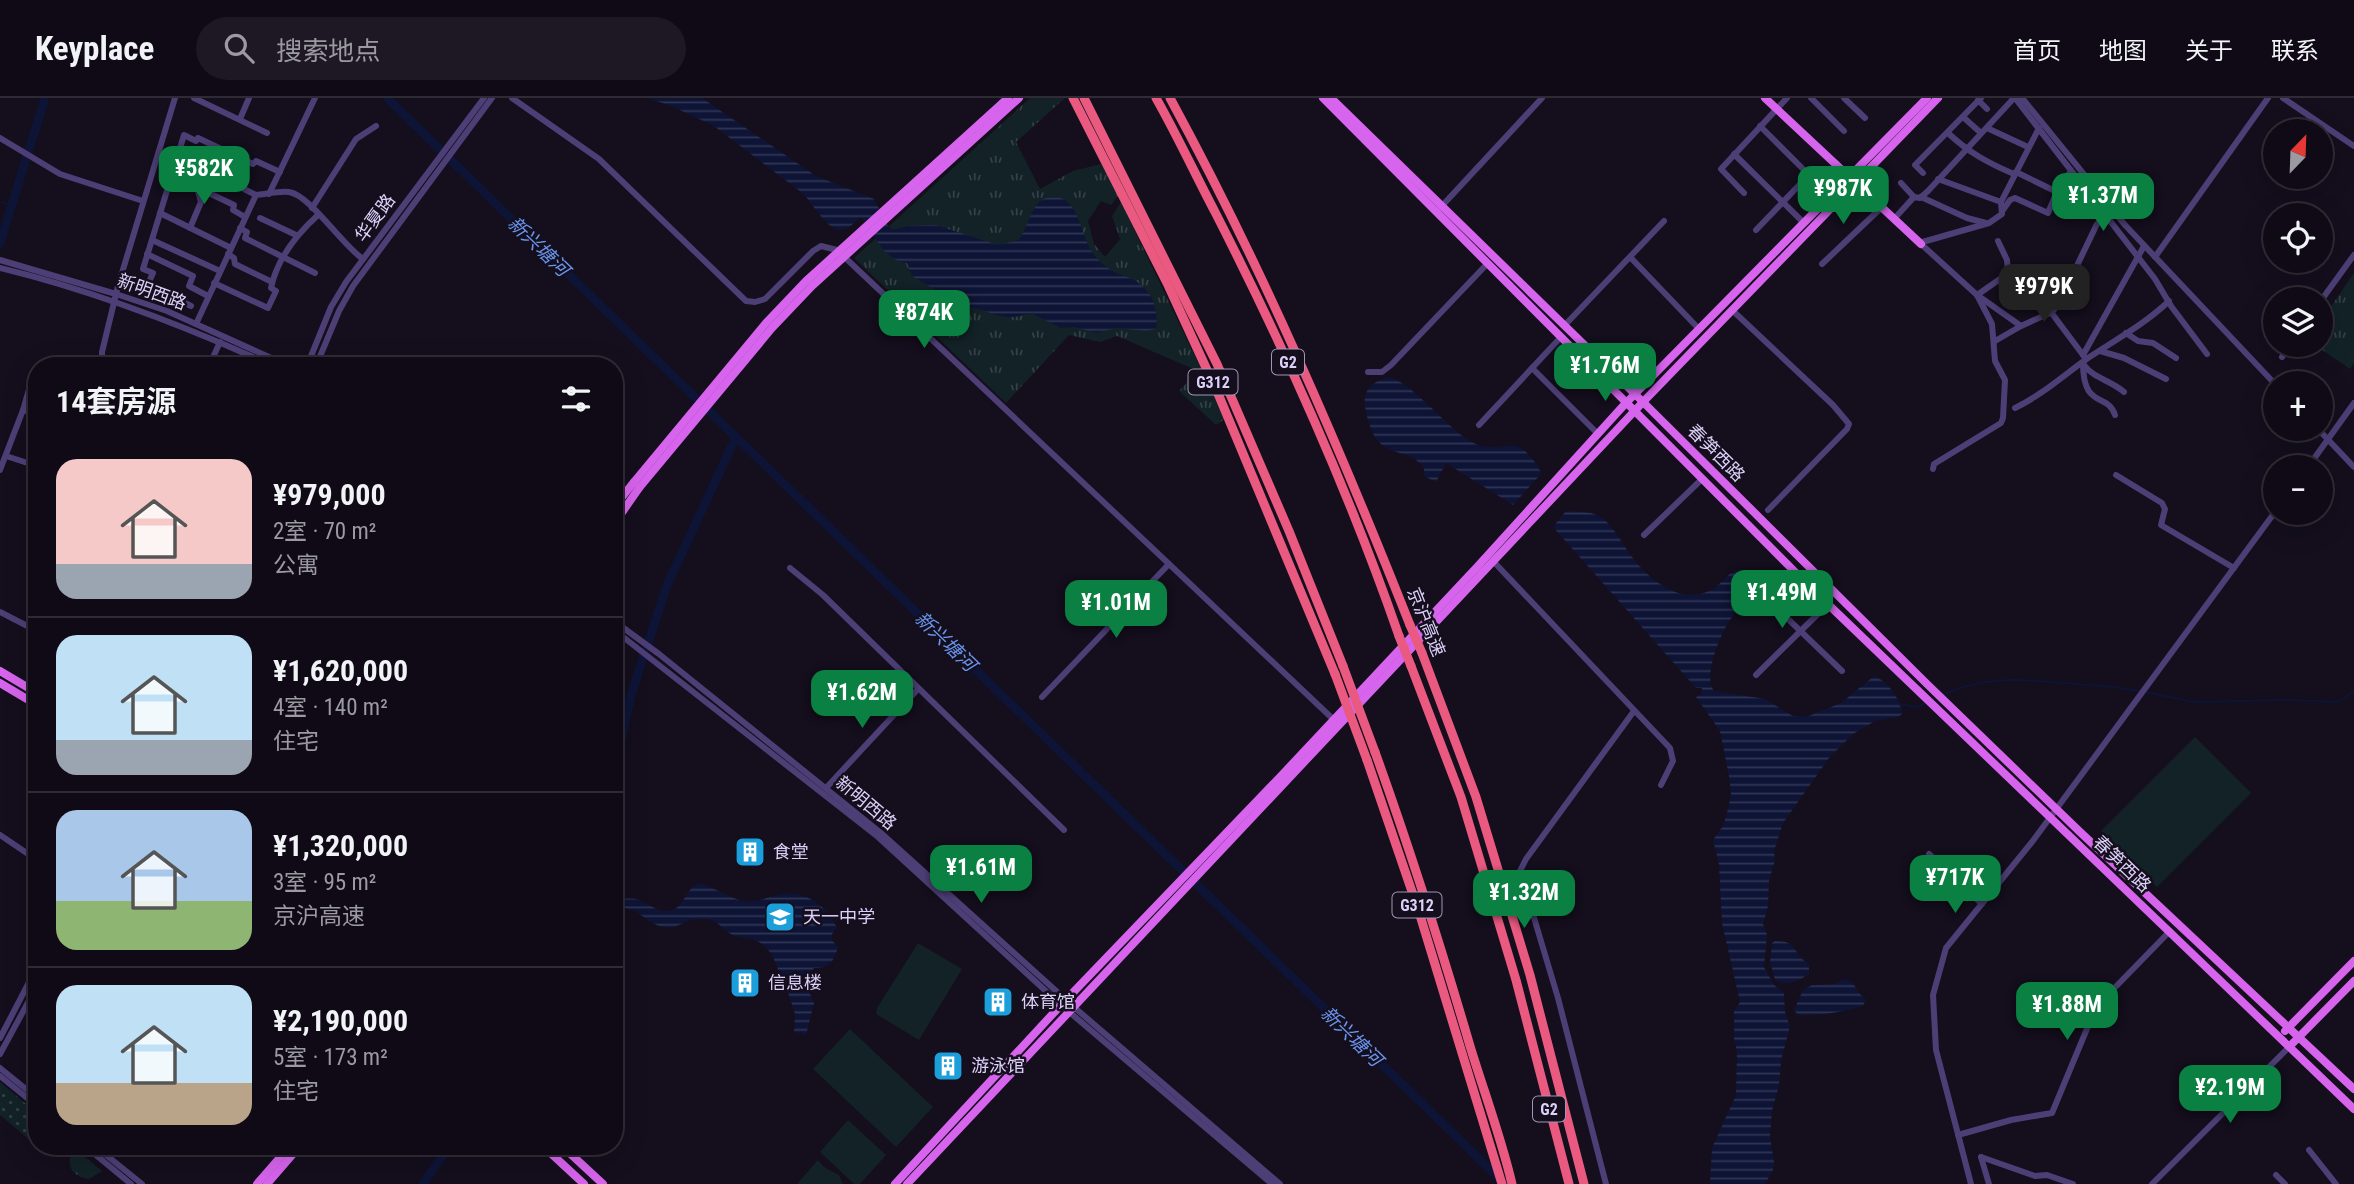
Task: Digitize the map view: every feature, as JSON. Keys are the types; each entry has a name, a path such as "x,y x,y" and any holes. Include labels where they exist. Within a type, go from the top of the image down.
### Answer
{"highway":[{"name":"G312","path":"1073,98 1168,285 1219,396 1335,674 1466,1051 1503,1147 1512,1184"},
{"name":"G312","path":"1084,98 1217,364 1289,531 1343,666 1440,944 1502,1184"},
{"name":"京沪高速","path":"1156,98 1263,307 1339,475 1372,556 1469,823 1516,981 1569,1184"},
{"name":"京沪高速","path":"1170,98 1280,316 1422,653 1476,797 1530,975 1584,1184"}],"main road":[{"path":"623,509 637,485 766,323 806,281 1008,98"},
{"path":"623,498 812,286 1019,98"},
{"name":"春笋西路","path":"1323,98 1635,394 2056,809 2354,1089"},
{"name":"春笋西路","path":"1331,98 1439,209 1487,264 1828,604 2354,1109"},
{"path":"1765,98 1842,167 1851,179 1920,244"},
{"path":"1772,98 1778,107"},
{"path":"907,1184 1732,310 1927,98"},
{"path":"895,1184 1063,1003 1334,720 1626,403 1804,223 1938,98"},
{"path":"1790,566 1799,557"},
{"path":"0,671 28,688"},
{"path":"0,682 28,699"},
{"path":"2280,1037 2354,961"},
{"path":"2290,1046 2354,981"},
{"path":"257,1184 282,1155"},
{"path":"267,1184 292,1155"},
{"path":"553,1155 584,1184"},
{"path":"572,1155 603,1184"}],"street":[{"path":"102,357 115,297 175,98"},
{"path":"194,98 267,133"},
{"path":"240,119 249,98"},
{"path":"269,194 315,98"},
{"name":"华夏路","path":"320,357 353,286 441,167 484,98"},
{"name":"华夏路","path":"311,357 331,307 362,259 434,162 492,98"},
{"path":"512,98 599,159 746,300 755,302 765,299 821,246 837,250 1334,720"},
{"path":"1439,209 1542,98"},
{"path":"1744,193 1721,169 1787,98"},
{"path":"1811,98 1844,131"},
{"path":"1844,98 1865,118"},
{"path":"1894,219 1938,179 2014,98 2106,215 2207,354"},
{"path":"2022,98 2125,225 2263,371"},
{"path":"2155,257 2268,98"},
{"path":"2283,98 2354,146"},
{"path":"1923,173 1915,164 1980,99 1987,109"},
{"path":"1963,117 1984,130 2028,147"},
{"path":"312,208 356,139 376,126"},
{"path":"1756,230 1808,176 1760,126"},
{"path":"1920,244 1986,223 2002,214 2002,206 2015,173 2039,128"},
{"path":"1948,133 1965,150 1982,160 2057,192"},
{"path":"191,306 148,284 152,273 143,269 184,135 196,141 198,138 253,164 256,161 280,172"},
{"path":"0,138 60,174 143,201"},
{"path":"190,228 201,202 197,187 218,148"},
{"path":"179,150 244,182 244,189 256,195 289,192 304,199 352,252 362,259"},
{"path":"1734,154 1804,223"},
{"path":"2002,206 2015,198 2048,213 2057,192 2071,171"},
{"path":"171,175 234,205 233,211 245,217"},
{"path":"1938,179 2002,206"},
{"path":"1901,183 1917,197 1986,223"},
{"path":"196,324 256,195"},
{"path":"1822,264 1882,207"},
{"path":"160,213 229,251 235,264 272,282"},
{"path":"214,283 268,308 276,291 271,288 272,282 296,235 318,215"},
{"path":"1995,341 2052,312 2059,305 2097,224 2106,215"},
{"path":"260,218 296,235"},
{"path":"1564,326 1664,221"},
{"path":"240,228 247,232 244,238 315,273"},
{"path":"152,240 220,271"},
{"path":"1998,241 2007,260 2008,273"},
{"path":"1920,244 1978,295 2021,326"},
{"path":"2115,415 2110,406 2092,397 2086,389 2084,359 2144,246"},
{"path":"147,254 193,276 189,286 208,296"},
{"path":"2331,287 2354,255"},
{"path":"1631,258 1699,329"},
{"name":"新明西路","path":"3,264 196,324 269,357"},
{"path":"1368,372 1382,372 1391,365 1487,264"},
{"path":"1978,295 2013,270 2024,276 2052,312 2084,359 2089,371 2117,385 2124,392"},
{"path":"1933,469 1934,464 2003,420 2005,380 1995,361 1992,324 1978,295"},
{"name":"新明西路","path":"115,297 254,357"},
{"path":"2015,408 2040,394 2084,359 2100,351 2169,301"},
{"path":"1732,310 1833,405 1849,424 1768,510"},
{"path":"2126,333 2138,341 2153,343 2176,359"},
{"path":"1479,425 1561,338"},
{"path":"213,357 220,342"},
{"path":"2100,351 2124,358 2166,379"},
{"path":"1532,368 1598,433"},
{"path":"0,470 28,393"},
{"path":"2333,432 2354,403"},
{"path":"23,410 28,411"},
{"path":"2330,441 2354,467"},
{"path":"6,456 28,463"},
{"path":"2116,475 2162,503 2165,509 2161,525 2234,568"},
{"path":"1644,535 1702,479"},
{"path":"1971,1184 1936,1049 1933,995 1946,948 2050,817 2265,525"},
{"path":"1493,561 1672,753 1672,761 1661,785"},
{"path":"1042,697 1170,564"},
{"path":"790,568 823,595 1064,830"},
{"path":"1761,593 1842,671"},
{"path":"1756,675 1828,604"},
{"path":"0,612 28,626"},
{"name":"新明西路","path":"623,627 635,635 657,658 878,837 1063,1003 1280,1184"},
{"name":"新明西路","path":"623,637 657,658 881,833 1063,1003"},
{"path":"826,788 918,690"},
{"path":"1606,1184 1558,998 1520,871 1634,711"},
{"path":"0,835 28,854"},
{"path":"1929,853 1982,904"},
{"path":"1958,1135 2011,1120 2052,1113 2096,1007 2170,932"},
{"path":"0,1038 28,984"},
{"path":"0,1054 28,1003"},
{"name":"新明西路","path":"1073,1010 1272,1184"},
{"path":"2152,1184 2290,1046"},
{"path":"0,1068 28,1091"},
{"path":"0,1076 28,1099"},
{"path":"2309,1150 2336,1184"},
{"path":"96,1155 131,1184"},
{"path":"106,1155 142,1184"},
{"path":"1989,1184 1982,1157 2035,1176 2047,1175 2073,1184"},
{"path":"2276,1175 2285,1184"}],"green space":[{"path":"1030,98 1065,98 1016,142 1040,189 1073,171 1101,164 1119,195 1111,205 1101,201 1088,221 1094,244 1105,257 1120,239 1112,216 1121,202 1225,419 1216,425 1179,391 1198,371 1117,336 1100,342 1069,335 1006,403 854,258"},
{"path":"2354,273 2354,363 2350,369 2332,357 2333,304"},
{"path":"2195,737 2251,793 2157,887 2101,831"},
{"path":"918,943 962,969 919,1040 876,1014 877,1008"},
{"path":"850,1029 933,1107 896,1147 813,1069"},
{"path":"0,1082 28,1105 28,1138 0,1115"},
{"path":"848,1120 886,1155 860,1184 854,1184 820,1152"},
{"path":"71,1155 83,1155 102,1171 89,1179 83,1178 71,1169"},
{"path":"818,1160 824,1167 839,1175 843,1184 797,1184"}],"water":[{"path":"647,98 702,98 816,176 874,199 888,226 893,230 907,226 936,225 998,245 1019,240 1042,200 1052,197 1063,199 1074,211 1097,259 1111,270 1145,288 1155,307 1156,329 1146,331 1116,328 1097,333 1074,327 1061,328 1031,313 1004,317 966,307 959,296 946,296 912,276 907,263 886,252 861,217 848,228 835,229 801,192 714,126"},
{"path":"1388,377 1418,395 1470,441 1488,447 1510,446 1523,450 1535,462 1541,474 1513,505 1446,463 1436,482 1424,476 1424,468 1419,462 1386,448 1371,430 1365,404 1366,392 1374,384"},
{"path":"1566,511 1599,516 1614,531 1642,569 1673,591 1697,595 1712,589 1734,570 1744,571 1750,580 1751,591 1720,638 1711,667 1711,685 1714,691 1765,699 1793,716 1806,717 1841,703 1874,676 1889,687 1901,709 1902,714 1898,717 1875,721 1853,734 1829,758 1783,823 1774,851 1775,860 1763,924 1767,935 1764,967 1774,985 1784,993 1785,1012 1790,1026 1772,1111 1770,1137 1773,1170 1765,1184 1710,1184 1712,1148 1736,1095 1734,1011 1740,1002 1722,923 1719,864 1713,840 1723,826 1731,795 1720,731 1696,697 1701,694 1702,688 1696,688 1553,527"},
{"path":"699,883 744,901 756,901 786,893 804,896 820,905 832,919 837,928 832,934 832,940 838,948 834,957 827,966 814,968 804,980 814,1003 806,1035 794,1032 795,1014 786,986 783,985 776,964 765,946 752,939 733,935 709,920 694,919 673,927 663,927 635,911 623,908 623,900 632,899 660,910 673,910"},
{"path":"1775,941 1792,945 1809,964 1809,974 1789,983 1775,980 1770,962 1772,943"},
{"path":"1843,979 1854,984 1866,999 1863,1006 1815,1015 1798,1015 1794,1010 1803,990 1812,985 1834,984"}],"waterway":[{"path":"0,243 45,98"},
{"name":"新兴塘河","path":"387,98 1503,1182"},
{"path":"0,202 11,205"},
{"path":"623,732 631,695 667,585 736,437"},
{"path":"1942,695 1975,684 2007,680 2107,686 2139,691"},
{"path":"2145,692 2194,702 2338,702 2354,691"},
{"path":"1899,704 1917,707 1927,702"},
{"path":"423,1184 443,1155"}],"place":[{"name":"食堂","path":"750,852"},
{"name":"天一中学","path":"780,917"},
{"name":"信息楼","path":"745,983"},
{"name":"体育馆","path":"998,1002"},
{"name":"游泳馆","path":"948,1066"}]}
